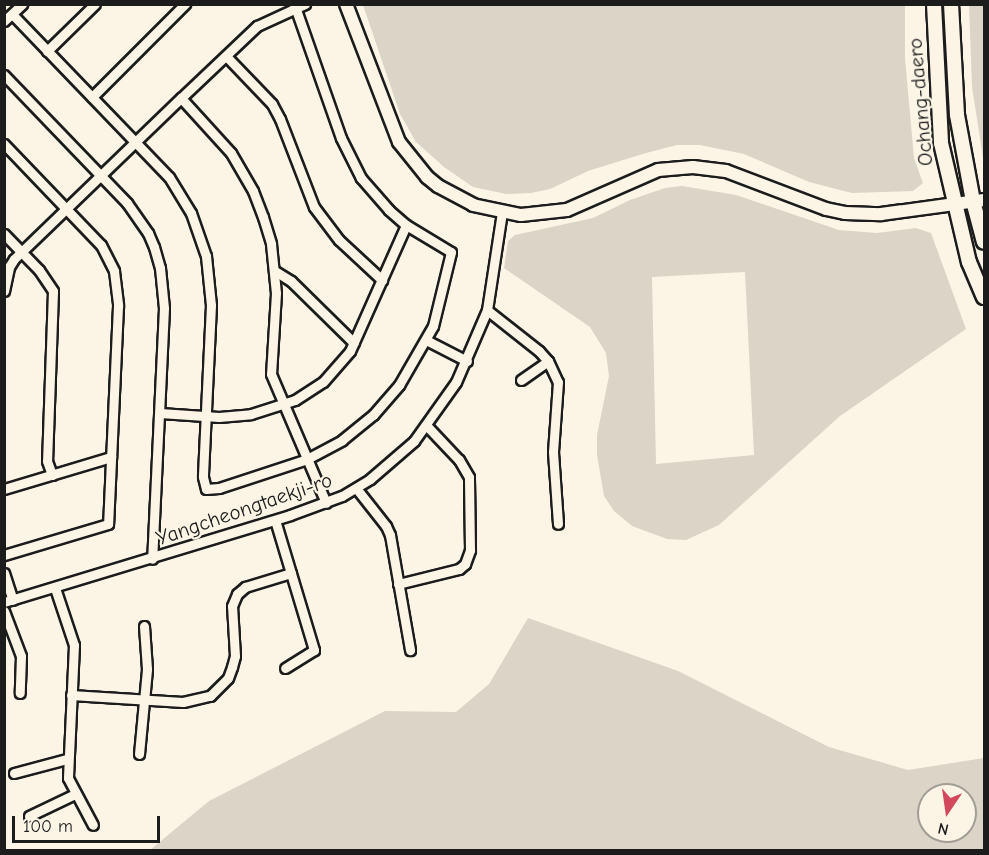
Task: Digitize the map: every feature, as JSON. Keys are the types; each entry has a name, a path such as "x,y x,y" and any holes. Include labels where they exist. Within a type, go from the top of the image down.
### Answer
{"main road":[{"name":"Ochang-daero","path":"934,4 941,143 969,262 984,297"},
{"name":"Ochang-daero","path":"951,4 957,115 979,201 984,242"}],"street":[{"path":"22,4 8,17 47,51 169,177 192,213 206,256 211,305 203,477 206,489 219,488 308,459 342,440 373,415 399,385 426,340 439,306 452,252 406,225 372,192 350,159 294,6"},
{"path":"47,51 95,4"},
{"path":"92,97 185,4"},
{"path":"4,291 9,267 22,251 100,175 262,22 294,6 305,4"},
{"path":"346,4 390,125 406,154 427,177 447,192 473,206 502,213 521,214 567,210 644,175 675,167 726,171 845,213 881,214 979,201"},
{"path":"226,56 276,111 314,207 339,240 382,280"},
{"path":"4,75 138,217 151,240 160,268 164,308 152,559"},
{"path":"181,99 231,153 253,191 271,244 275,271 271,374 326,503"},
{"path":"4,144 101,245 108,257 117,284 108,524 4,555"},
{"name":"Yangcheongtaekji-ro","path":"9,601 152,559 326,503 356,488 393,460 426,425 456,382 467,361 487,310 502,213"},
{"path":"160,413 206,416 251,414 284,405 308,393 323,382 338,367 354,343 406,225"},
{"path":"4,234 49,282 55,299 47,461 52,475"},
{"path":"275,271 291,281 354,343"},
{"path":"487,310 548,362 558,382 553,452 558,524"},
{"path":"426,340 467,361"},
{"path":"521,380 548,362"},
{"path":"398,584 459,569 465,564 470,550 469,477 459,460 426,425"},
{"path":"4,489 111,457"},
{"path":"356,488 386,526 410,650"},
{"path":"275,520 314,650 285,668"},
{"path":"4,573 9,601"},
{"path":"71,695 196,701 210,696 228,678 235,656 234,599 245,587 291,573"},
{"path":"55,588 74,645 67,759 68,778 93,825"},
{"path":"4,611 21,656 20,693"},
{"path":"139,753 147,669 144,626"},
{"path":"14,773 67,759"},
{"path":"29,816 75,794"}],"shaded area":[{"path":"363,5 905,5 905,58 914,158 923,183 913,191 852,193 809,182 744,154 700,145 677,145 588,171 550,189 531,193 506,194 473,187 444,167 416,142 400,114"},
{"path":"969,5 984,5 984,164 972,87"},
{"path":"682,186 736,195 839,230 877,233 916,228 931,233 966,329 840,416 719,525 686,540 667,539 632,526 614,511 604,496 597,455 597,435 609,376 606,353 590,327 504,268 508,241 515,235 593,218 630,200 665,188","holes":["745,272 754,455 656,464 652,277"]},
{"path":"528,618 678,671 829,747 908,770 984,758 984,850 150,850 209,801 385,711 456,712 489,684"}]}
